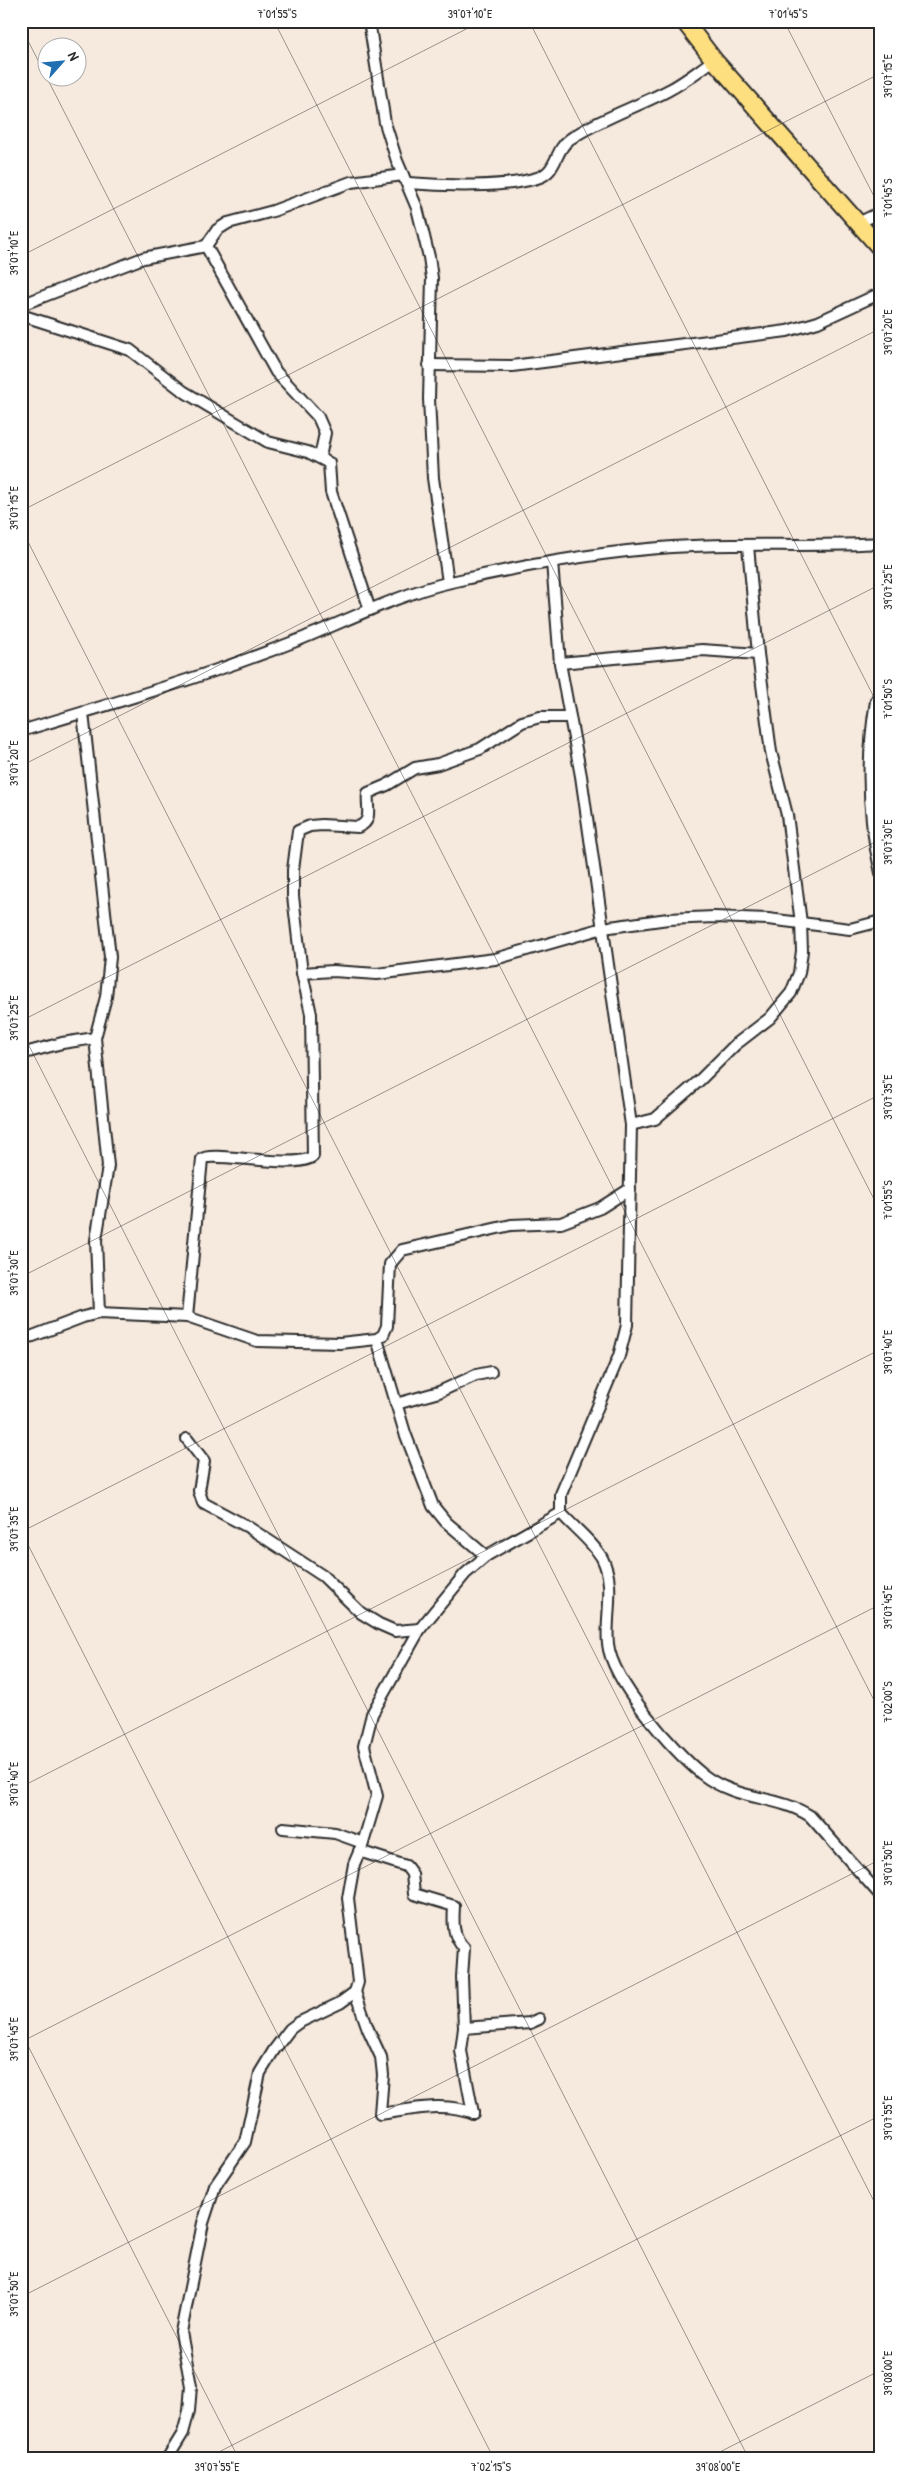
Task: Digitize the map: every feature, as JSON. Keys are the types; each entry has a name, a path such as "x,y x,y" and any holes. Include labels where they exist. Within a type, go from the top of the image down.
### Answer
{"main road":[{"path":"684,21 714,60 881,249"}],"street":[{"path":"369,21 385,123 417,208 432,278 429,365 434,478 448,582"},
{"path":"21,305 143,258 206,246 217,230 228,223 273,211 351,182 406,179 444,186 536,179 547,175 554,167 561,148 568,141 592,126 671,89 714,60"},
{"path":"858,223 881,212"},
{"path":"206,246 276,372 318,417 325,432 320,456"},
{"path":"429,365 512,366 787,331 818,322 881,293"},
{"path":"21,315 130,350 184,391 268,442 320,456 329,463 331,492 370,610"},
{"path":"21,731 83,713 300,640 370,610 448,582 552,562 634,550 694,546 842,546 881,543"},
{"path":"631,1125 655,1119 700,1080 735,1044 770,1018 791,993 799,974 802,952 801,923 787,815 771,752 758,654 748,546"},
{"path":"552,562 560,663 603,928 631,1125 626,1325 619,1356 561,1494 561,1513 602,1558 608,1578 608,1643 611,1660 625,1687 674,1749 717,1785 732,1792 796,1807 810,1816 881,1896"},
{"path":"560,663 702,650 758,654"},
{"path":"881,692 876,701 868,770 871,826 881,874"},
{"path":"83,713 110,957 106,997 95,1038 108,1166 96,1240 99,1313"},
{"path":"187,1317 202,1159 210,1156 250,1161 300,1160 313,1156 310,1014 302,973 293,896 293,870 298,831 310,826 358,827 364,825 368,818 368,793 373,789 387,785 415,768 438,764 480,749 522,722 540,717 570,717"},
{"path":"302,973 333,971 376,974 495,959 603,928 668,920 714,917 801,923 850,929 881,921"},
{"path":"21,1054 62,1043 95,1038"},
{"path":"21,1338 33,1336 99,1313 187,1317 257,1341 340,1342 377,1339 383,1335 387,1326 390,1264 402,1250 511,1226 562,1223 600,1208 630,1189"},
{"path":"377,1339 404,1433 433,1506 446,1522 486,1556"},
{"path":"396,1404 440,1392 476,1376 491,1372"},
{"path":"187,1439 204,1461 199,1491 203,1503 248,1527 324,1576 361,1613 379,1624 395,1631 420,1629"},
{"path":"283,1828 335,1833 361,1847 406,1866 412,1874 414,1894 454,1906 454,1933 457,1941 464,1948 465,1956 462,1977 464,2028 461,2051 473,2113 459,2108 444,2107 380,2114 383,2075 381,2057 368,2029 355,1992 358,1982 348,1898 354,1864 361,1847 377,1796 364,1746 372,1714 420,1629 464,1574 486,1556 561,1513"},
{"path":"167,2459 183,2434 189,2411 191,2386 181,2332 200,2232 214,2186 244,2142 260,2073 274,2050 298,2023 340,2003 355,1992"},
{"path":"464,2028 530,2023 540,2019"}]}
